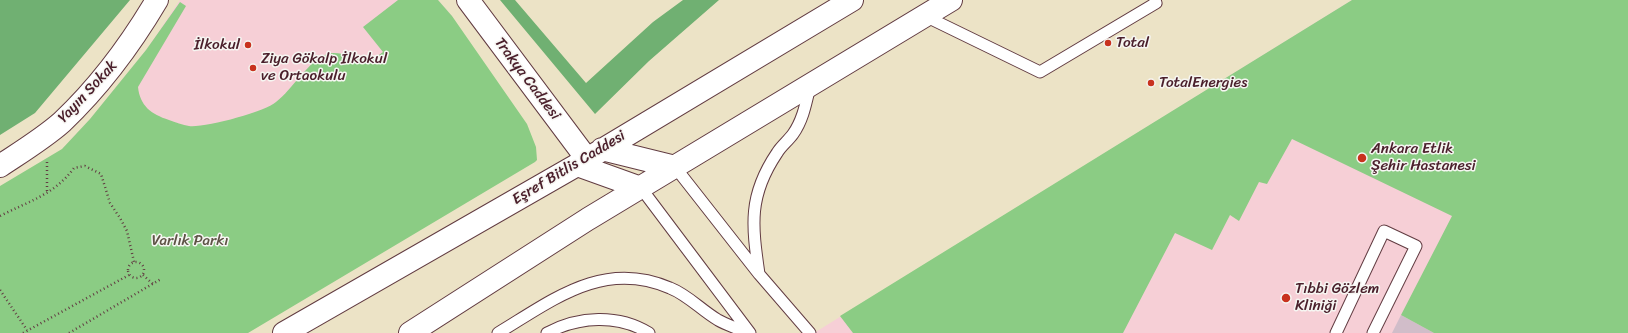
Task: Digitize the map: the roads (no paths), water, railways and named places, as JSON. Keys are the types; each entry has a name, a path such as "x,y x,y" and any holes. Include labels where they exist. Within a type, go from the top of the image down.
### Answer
{"main road":[{"name":"Yayın Sokak","path":"0,166 61,122 122,54 141,27 157,0"},
{"name":"Trakya Caddesi","path":"468,0 589,158"},
{"name":"Eşref Bitlis Caddesi","path":"284,333 589,158 852,0"},
{"path":"410,333 581,223 675,168 951,0"},
{"path":"589,158 675,168"},
{"path":"589,158 641,188"}],"lane":[{"path":"925,16 1040,72 1156,4 1155,0"},
{"path":"759,274 752,229 758,192 765,173 777,152 793,134 804,112 810,86"},
{"path":"675,168 759,274 810,333"},
{"path":"641,188 749,333"},
{"path":"1336,333 1384,231 1416,246 1373,333"},
{"path":"498,333 569,290 596,281 615,278 650,281 669,287 686,296 718,320 749,333"},
{"path":"547,333 575,322 593,319 621,321 650,333"}],"place":[{"name":"Total","path":"1108,43"},
{"name":"İlkokul","path":"248,45"},
{"name":"Ziya Gökalp İlkokul ve Ortaokulu","path":"253,68"},
{"name":"TotalEnergies","path":"1151,83"},
{"name":"Ankara Etlik Şehir Hastanesi","path":"1362,158"},
{"name":"Tıbbi Gözlem Kliniği","path":"1286,298"}],"park label":[{"name":"Varlık Parkı","path":"190,241"}]}
